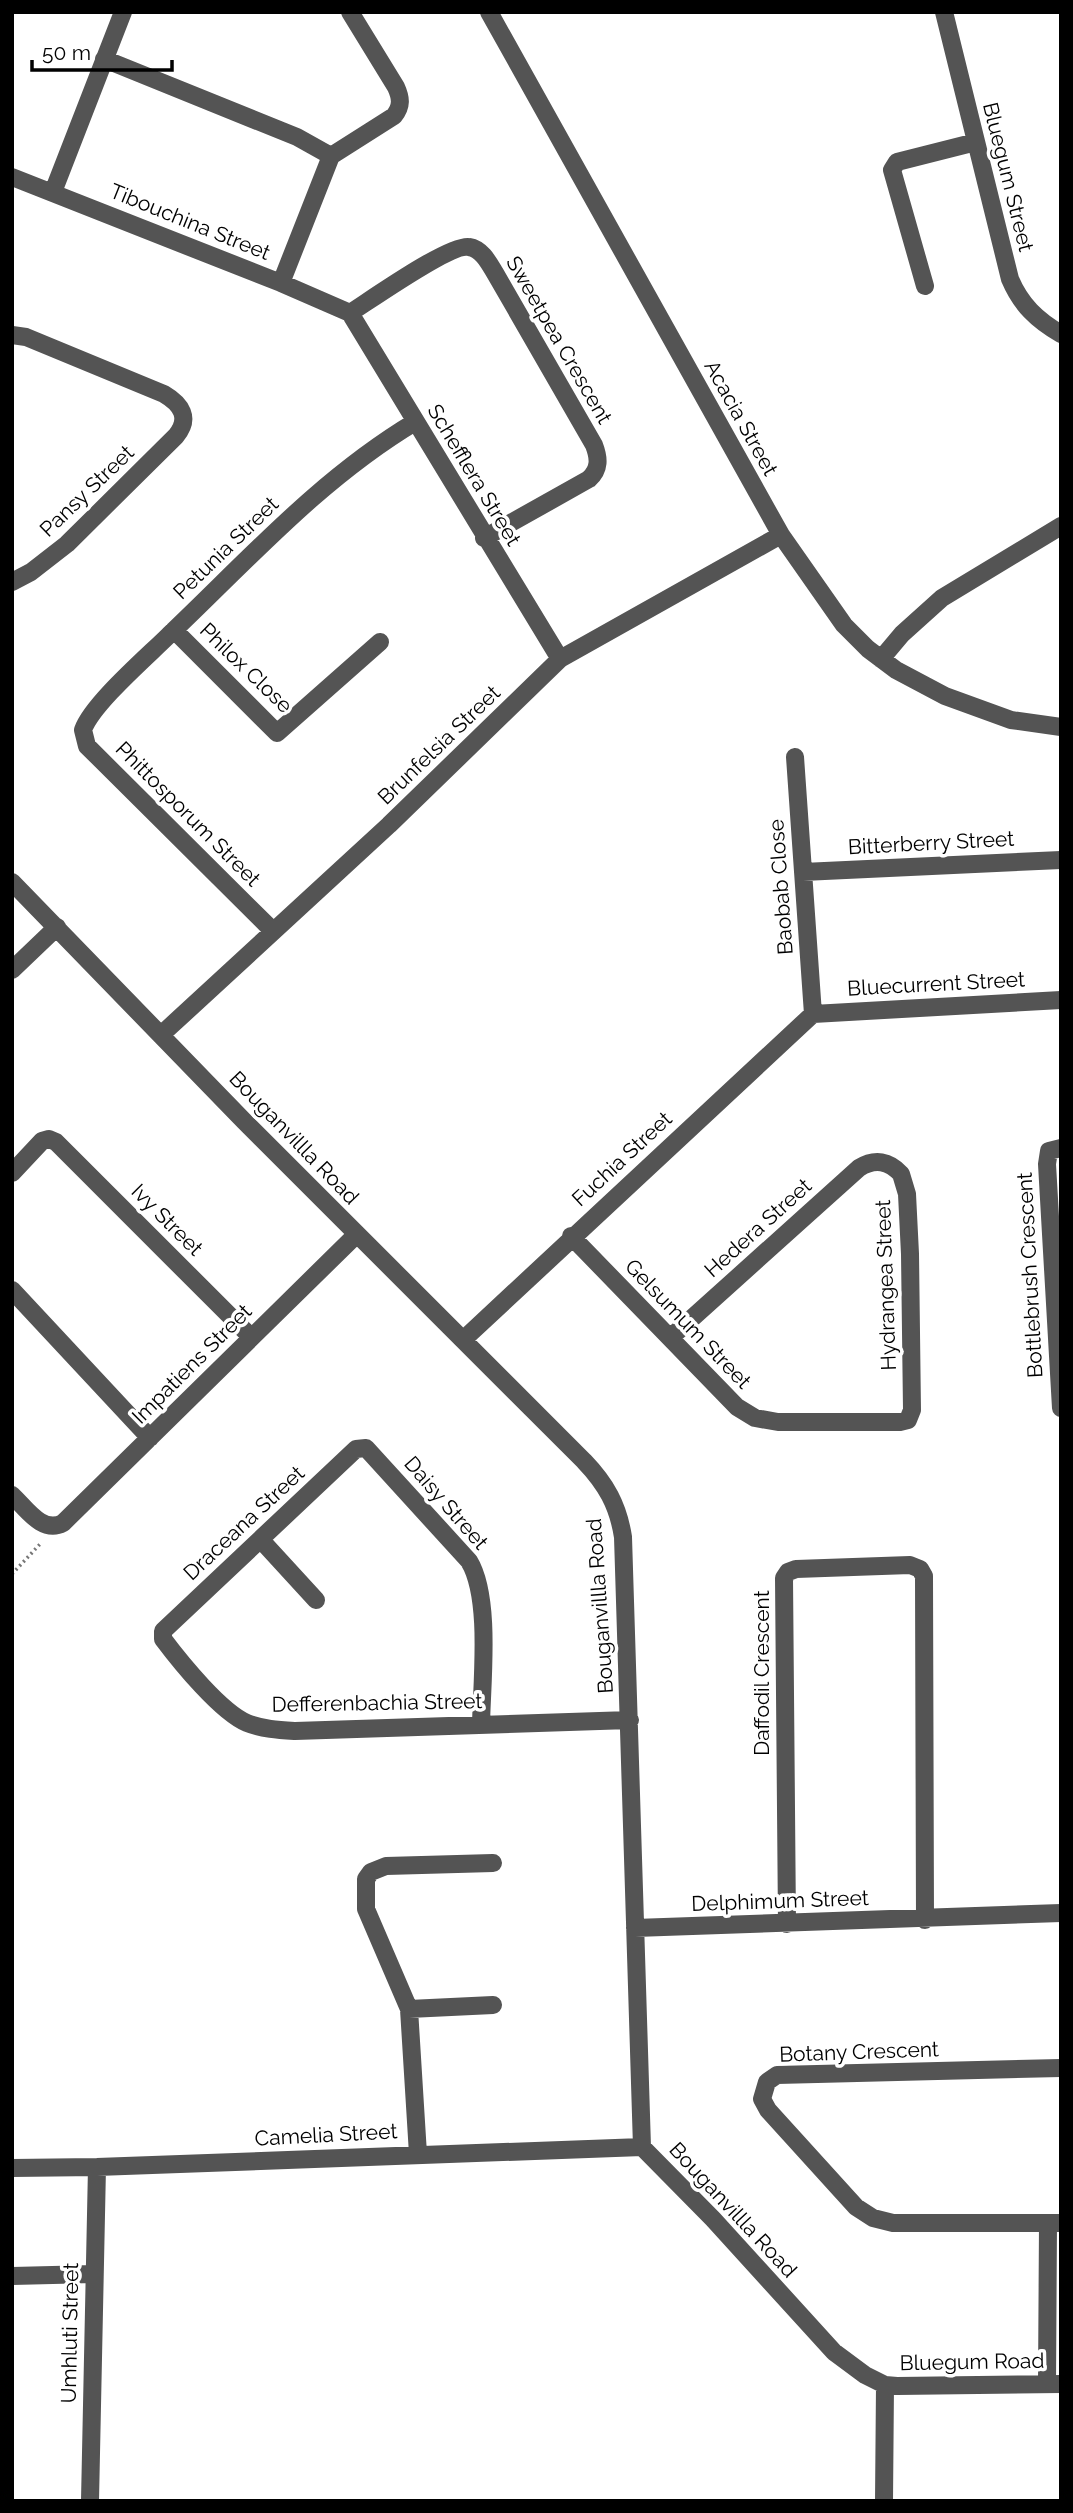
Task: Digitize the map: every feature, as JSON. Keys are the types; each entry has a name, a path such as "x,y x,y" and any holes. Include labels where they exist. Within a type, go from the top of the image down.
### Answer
{"street":[{"path":"53,192 123,12"},
{"path":"281,283 331,156 394,116 400,107 400,95 350,12"},
{"name":"Acacia Street","path":"489,12 781,535 844,625 881,659 920,684 965,705 1011,720 1061,727"},
{"name":"Bluegum Street","path":"944,12 1015,289 1024,305 1037,319 1061,334"},
{"path":"104,59 297,137 331,156"},
{"path":"925,286 892,170 897,162 976,142"},
{"name":"Tibouchina Street","path":"12,177 350,313"},
{"name":"Sweetpea Crescent","path":"350,313 460,247 478,250 495,273 594,445 598,460 597,468 589,479 484,538"},
{"name":"Schefflera Street","path":"350,313 484,538 560,659"},
{"name":"Pansy Street","path":"12,335 26,338 164,394 183,410 184,423 176,436 67,544 31,572 12,582"},
{"name":"Petunia Street","path":"84,725 131,672 326,484 415,422"},
{"path":"881,659 902,634 942,598 1061,526"},
{"name":"Brunfelsia Street","path":"162,1034 406,810 560,659 781,535"},
{"name":"Philox Close","path":"174,630 277,733 380,642"},
{"name":"Phittosporum Street","path":"84,725 82,734 87,747 273,930"},
{"name":"Baobab Close","path":"794,757 813,1014"},
{"name":"Bitterberry Street","path":"803,872 1061,859"},
{"name":"Bouganvillla Road","path":"12,882 357,1234 464,1339 605,1486 617,1509 623,1537 642,2147 713,2219 834,2351 864,2375 885,2385"},
{"path":"12,970 57,927"},
{"name":"Bluecurrent Street","path":"813,1014 1061,1000"},
{"name":"Fuchia Street","path":"464,1339 571,1236 813,1014"},
{"name":"Ivy Street","path":"12,1173 42,1141 49,1139 60,1145 251,1337"},
{"name":"Bottlebrush Crescent","path":"1061,1148 1049,1151 1047,1164 1061,1408"},
{"name":"Hedera Street","path":"670,1338 859,1168 874,1161 882,1161"},
{"name":"Hydrangea Street","path":"882,1161 901,1174 907,1194 912,1410 909,1419"},
{"name":"Impatiens Street","path":"58,1525 357,1234"},
{"name":"Gelsumum Street","path":"571,1236 737,1407 755,1418 778,1422 900,1422 909,1419"},
{"path":"12,1290 150,1438"},
{"name":"Draceana Street","path":"163,1637 164,1629 356,1449 363,1447"},
{"name":"Daisy Street","path":"363,1447 372,1452 460,1550 476,1575 482,1617 481,1724"},
{"path":"12,1495 42,1523 48,1526 58,1525"},
{"path":"261,1540 316,1600"},
{"name":"Daffodil Crescent","path":"788,1924 784,1578 788,1572 796,1569 910,1565 920,1569 924,1576 925,1920"},
{"name":"Defferenbachia Street","path":"163,1637 195,1677 227,1709 246,1723 261,1727 295,1731 630,1720"},
{"path":"418,2154 409,2009 370,1922 365,1900 366,1879 371,1872 386,1866 493,1863"},
{"name":"Delphimum Street","path":"635,1928 925,1920 1061,1913"},
{"path":"409,2009 492,2005"},
{"name":"Botany Crescent","path":"1054,2383 1054,2223 893,2223 873,2218 856,2207 768,2110 762,2099 767,2082 776,2075 1061,2068"},
{"name":"Camelia Street","path":"12,2168 642,2147"},
{"name":"Umhluti Street","path":"90,2501 97,2167"},
{"path":"12,2276 93,2274"},
{"name":"Bluegum Road","path":"885,2385 1054,2383"},
{"path":"884,2501 885,2385"}],"path":[{"path":"12,1574 58,1525"}]}
